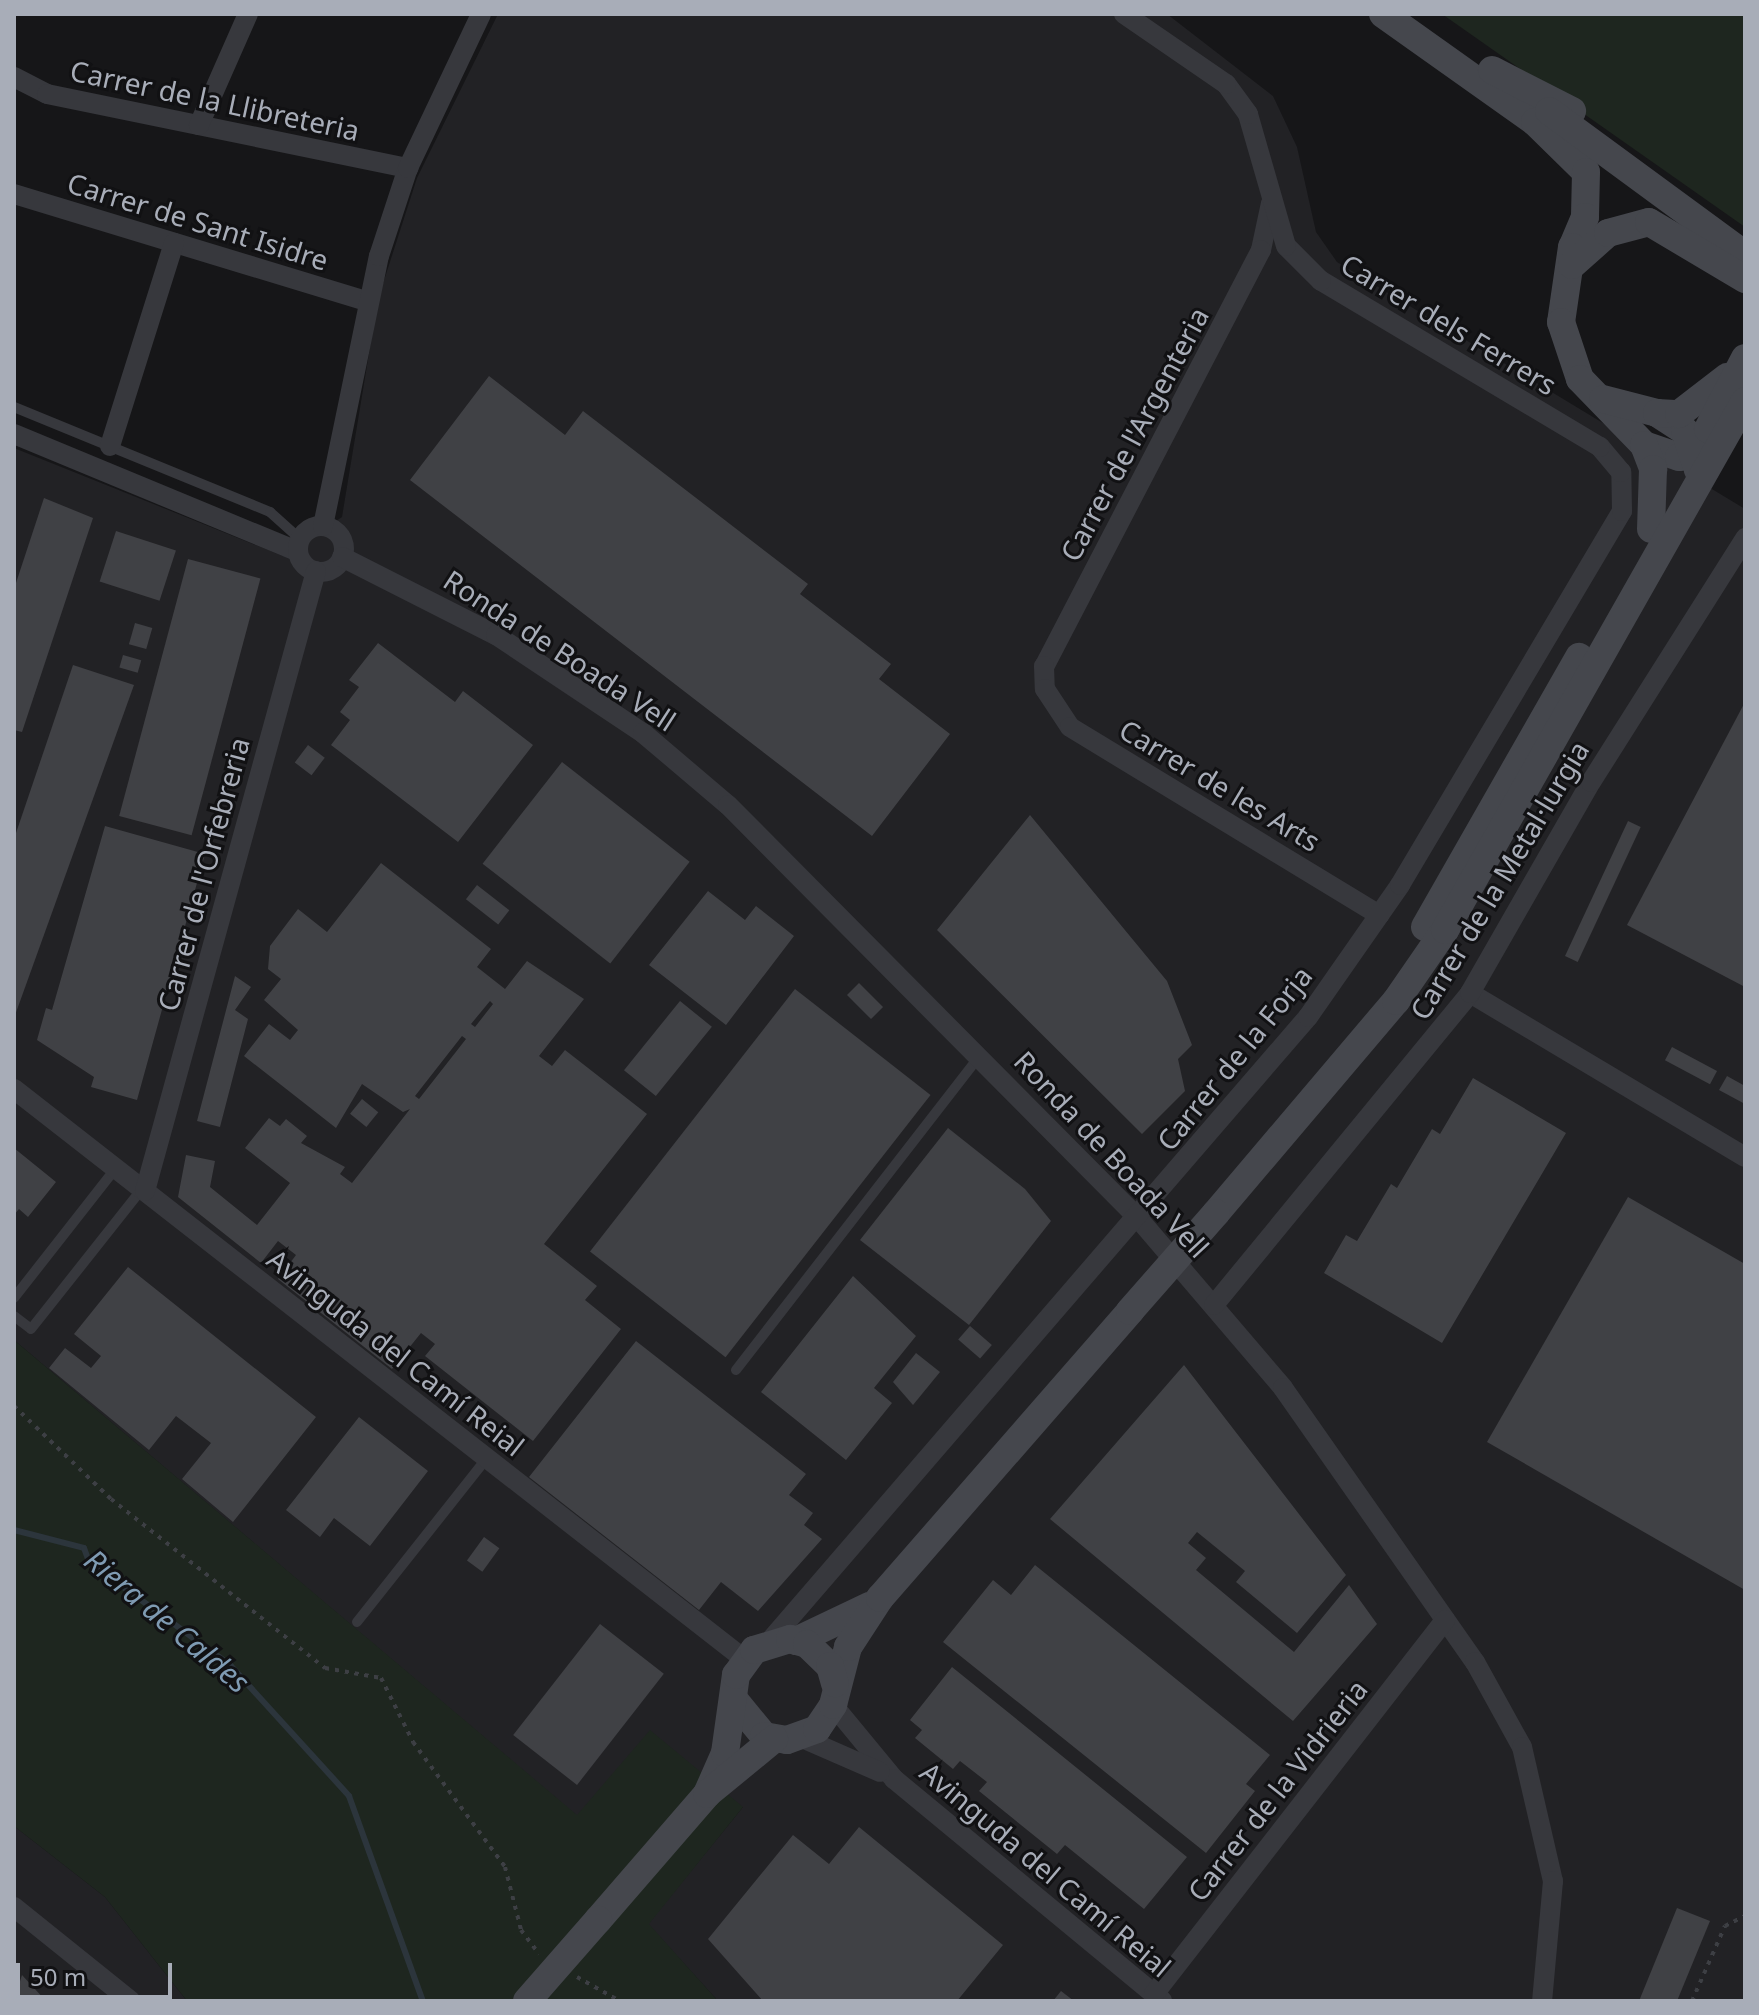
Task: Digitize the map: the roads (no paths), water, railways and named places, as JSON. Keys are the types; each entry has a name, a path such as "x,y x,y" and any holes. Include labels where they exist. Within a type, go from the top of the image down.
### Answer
{"main road":[{"path":"1383,14 1535,122 1586,172 1572,265 1562,301 1564,345 1580,379 1603,399 1644,445 1653,469 1651,529"},
{"path":"1408,14 1492,70 1745,255"},
{"path":"1492,70 1564,105 1745,235"},
{"path":"1572,265 1608,233 1649,222 1745,279"},
{"path":"1603,399 1657,413 1679,414 1714,393 1745,356"},
{"path":"1345,1062 1695,453 1745,356"},
{"path":"527,2001 707,1794 787,1738 817,1729 834,1694 848,1647 880,1598 1216,1213 1396,1001 1488,860 1745,401"},
{"path":"1657,413 1685,431 1695,453 1697,483"},
{"path":"1644,445 1679,457 1695,453 1730,425"},
{"path":"707,1794 736,1702 744,1659 880,1598"},
{"path":"783,1642 821,1654 834,1694"},
{"path":"736,1702 754,1730 787,1738"}],"street":[{"path":"199,125 248,14"},
{"path":"298,545 323,526 366,301 408,168 481,14"},
{"name":"Carrer dels Ferrers","path":"1124,14 1226,84 1254,129 1271,203 1286,246 1321,281 1600,447 1625,487"},
{"name":"Carrer de la Llibreteria","path":"14,77 47,94 408,168"},
{"name":"Carrer de Sant Isidre","path":"14,194 366,301"},
{"name":"Carrer de l'Argenteria","path":"1045,689 1044,666 1261,250 1271,203"},
{"path":"110,446 174,243"},
{"path":"14,434 298,545 316,571 342,557 341,537 323,526"},
{"name":"Carrer de la Forja","path":"783,1642 1308,1017 1379,915 1611,538 1625,487"},
{"name":"Carrer de la Metal·lurgia","path":"1214,1305 1470,993 1591,782 1745,538"},
{"name":"Ronda de Boada Vell","path":"342,557 496,635 643,733 728,805 980,1055 1138,1218 1283,1388 1502,1707 1536,1789 1553,1881 1542,2001"},
{"name":"Carrer de l'Orfebreria","path":"143,1190 316,571"},
{"name":"Carrer de les Arts","path":"1045,689 1070,727 1379,915"},
{"path":"1470,993 1745,1157"},
{"name":"Avinguda del Camí Reial","path":"14,1089 744,1659"},
{"name":"Carrer de la Vidrieria","path":"1158,1998 1445,1620"},
{"name":"Avinguda del Camí Reial","path":"834,1694 894,1779 1158,1998"},
{"name":"Avinguda del Camí Reial","path":"787,1738 894,1779"},
{"path":"14,1907 131,2001"}],"lane":[{"path":"14,407 270,512 298,545"},
{"path":"736,1370 980,1055"},
{"path":"14,1298 116,1168"},
{"path":"14,1316 31,1329 143,1190"},
{"path":"357,1622 487,1458"}],"waterway":[{"name":"Riera de Caldes","path":"14,1530 84,1548 89,1562 230,1665 349,1796 423,2001"}]}
